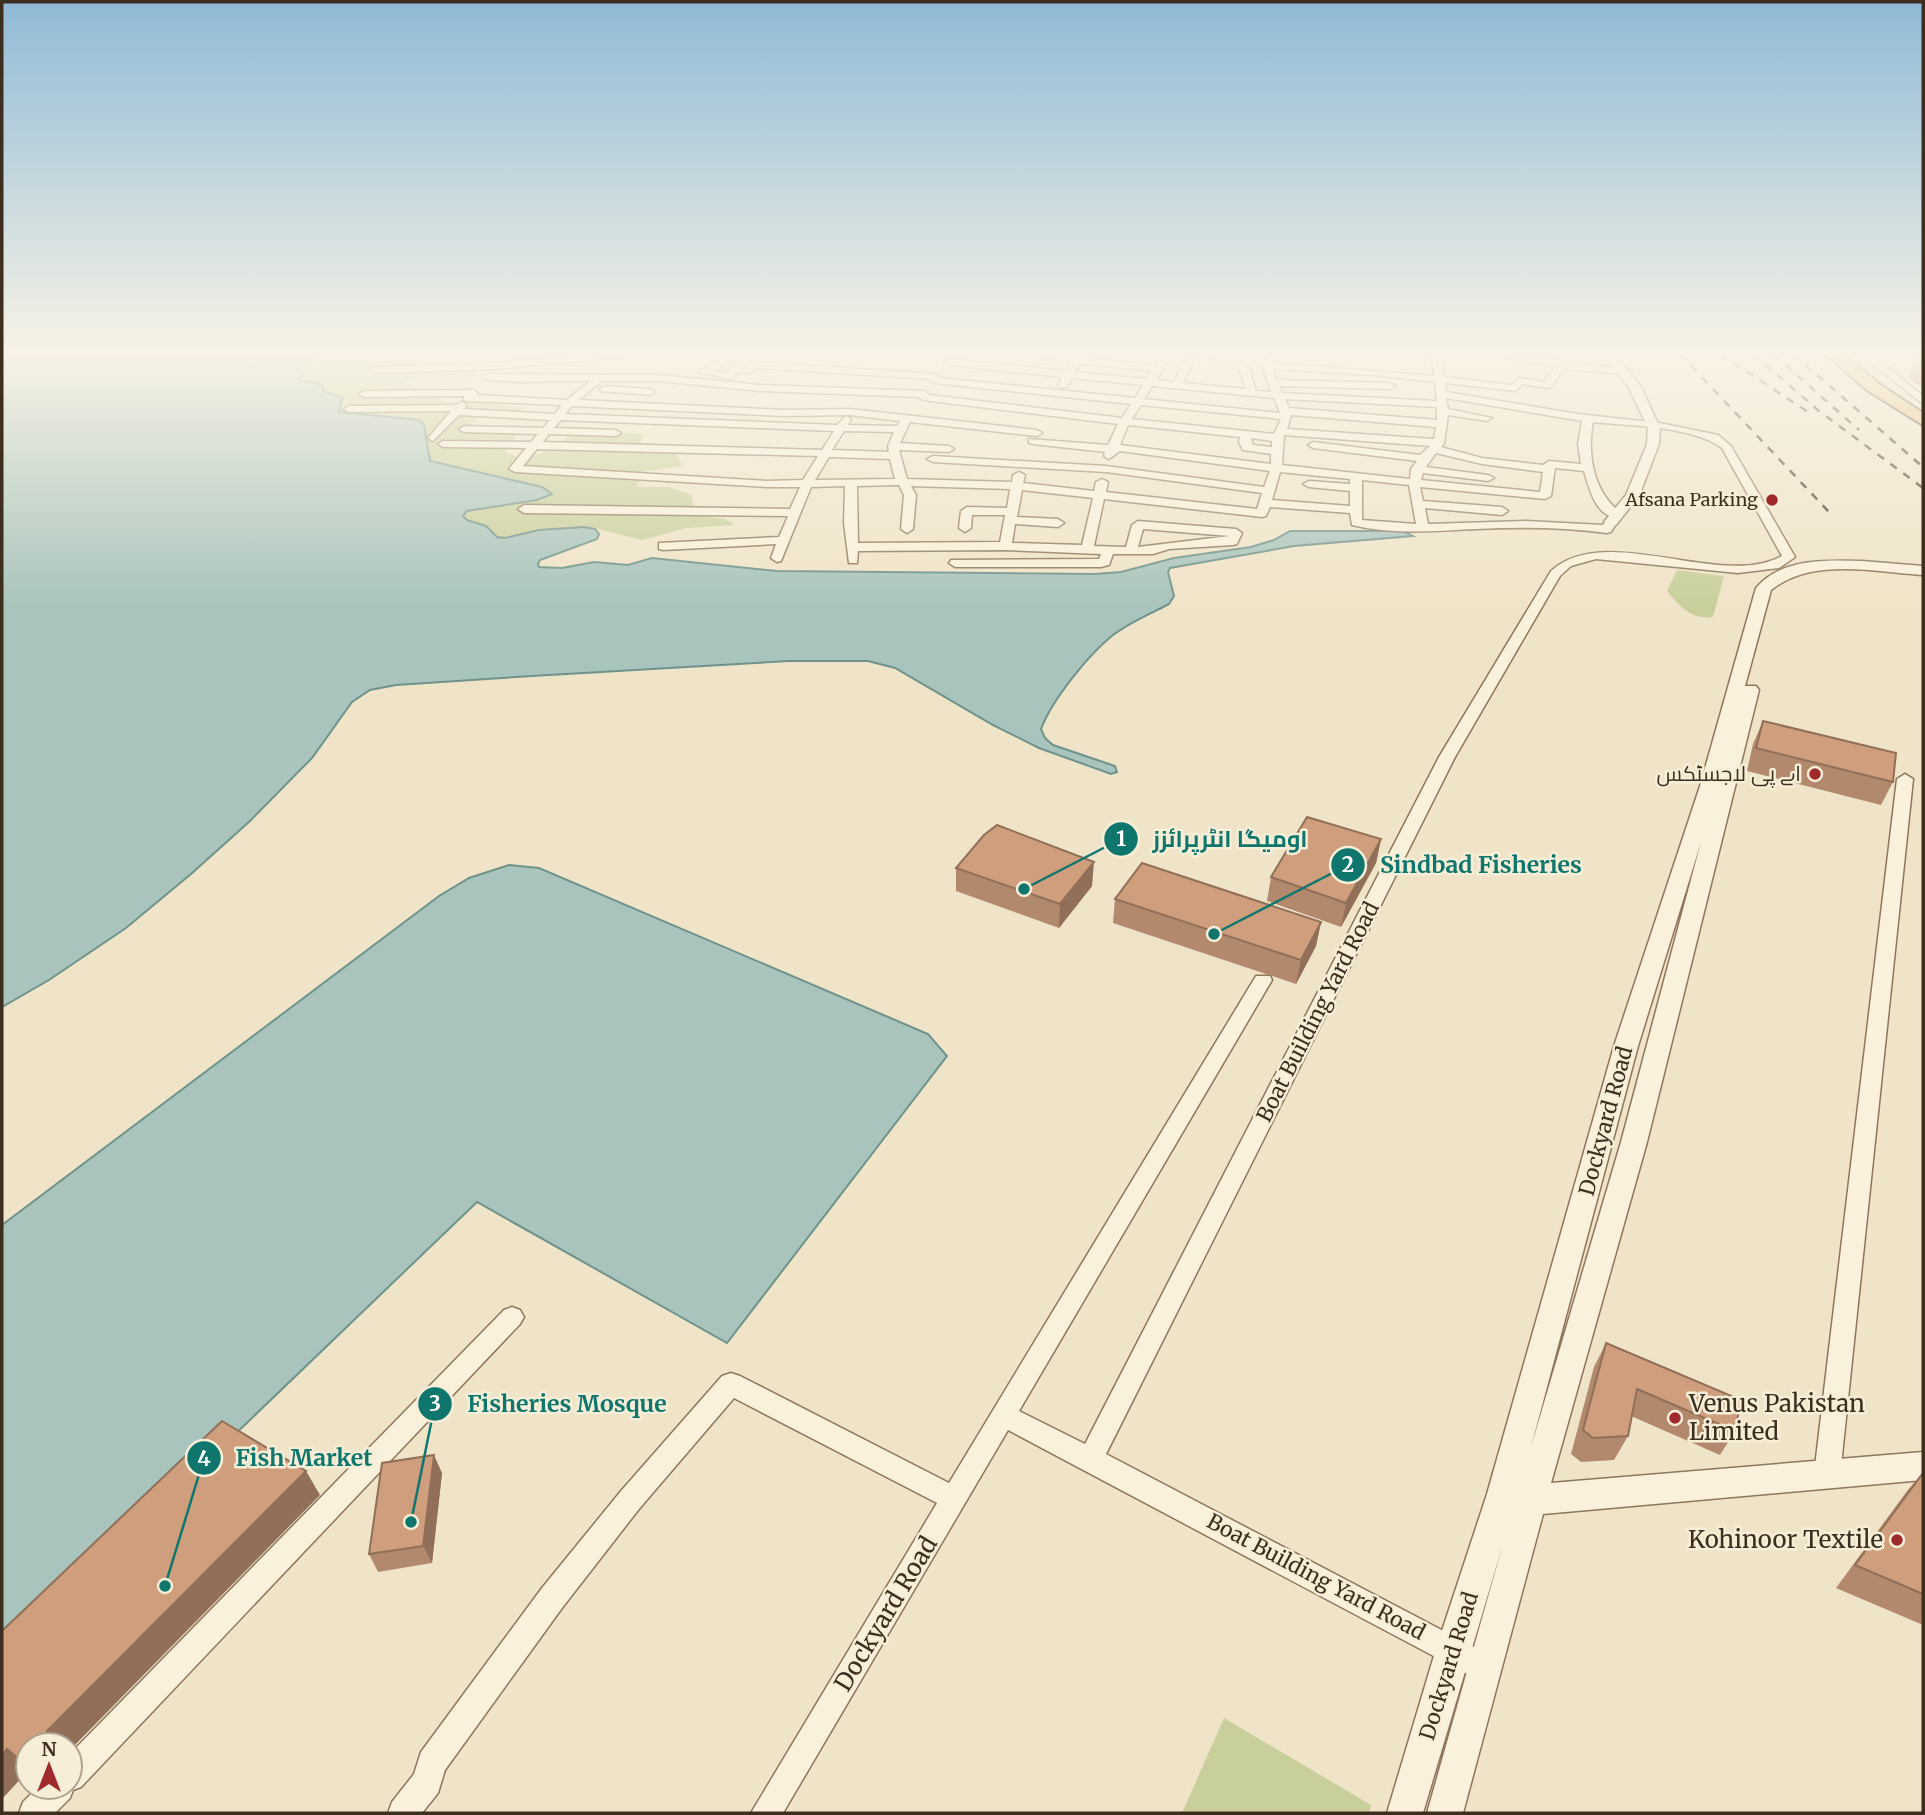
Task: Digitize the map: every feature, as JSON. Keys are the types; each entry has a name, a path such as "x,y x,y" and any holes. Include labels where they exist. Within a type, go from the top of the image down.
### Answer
{"street":[{"path":"540,439 516,470 721,497 795,513"},
{"path":"443,444 534,445 625,439"},
{"path":"706,439 824,455 894,451 1024,458 1202,481 1267,497 1292,512 1356,513"},
{"path":"777,558 806,485 834,439"},
{"path":"899,439 894,451 900,478 910,495 907,529"},
{"path":"1006,546 1024,458 1034,439"},
{"path":"1046,439 1111,449 1212,439"},
{"path":"1088,547 1098,494 1116,439"},
{"path":"1178,439 1212,460 1276,468 1318,481 1414,483 1545,496 1549,481 1549,464 1589,468"},
{"path":"1245,439 1247,448 1279,441 1436,446 1482,461 1549,469"},
{"path":"1423,529 1414,483 1420,464 1436,446 1438,439"},
{"path":"1584,439 1589,468 1600,502 1611,522"},
{"path":"1596,555 1611,522 1632,496 1653,439"},
{"name":"Boat Building Yard Road","path":"1485,1668 1091,1459 1447,757 1555,574 1567,563 1596,555 1738,569 1775,565 1789,557 1724,442 1716,439"},
{"path":"1279,441 1488,478"},
{"path":"814,473 1017,486 1262,513 1276,468 1279,441"},
{"path":"933,458 1024,458"},
{"path":"1190,504 1212,460"},
{"path":"524,509 721,497 806,485 900,478"},
{"path":"1356,482 1356,522 1370,525 1423,529 1611,522"},
{"path":"851,483 850,523 854,553 1006,546 1088,547 1131,551 1153,550 1168,545 1233,541 1236,533 1138,525 1131,551"},
{"path":"1417,507 1478,513 1479,525"},
{"path":"1417,507 1502,511"},
{"path":"965,528 967,510 1058,523"},
{"path":"663,546 785,540"},
{"path":"955,563 1101,563 1105,562 1108,549"},
{"name":"Dockyard Road","path":"1405,1813 1453,1649 1517,1497 1634,1142 1716,788 1769,618 1781,589 1789,579 1833,570 1923,573"},
{"path":"1827,1475 1905,779"},
{"name":"Dockyard Road","path":"766,1813 1263,980"},
{"path":"84,1761 512,1317"},
{"path":"403,1813 427,1782 432,1763 552,1598 630,1500 731,1384 954,1499"},
{"path":"1005,1416 1091,1459"},
{"path":"1517,1497 1923,1466"},
{"name":"Dockyard Road","path":"1445,1813 1485,1668 1517,1497"}],"green space":[{"path":"225,439 514,439 506,452 524,460 549,450 566,439 642,439 644,454 676,454 683,466 633,473 640,479 636,487 669,487 692,495 693,515 725,519 735,525 687,528 642,540 586,526 565,541 494,541"},
{"path":"1677,570 1724,576 1713,617 1692,614 1681,607 1667,591"},
{"path":"1224,1718 1371,1805 1369,1813 1182,1813"}],"water":[{"path":"2,439 426,439 430,461 542,487 552,494 537,500 467,511 463,516 486,526 497,537 505,538 539,530 584,527 595,529 599,534 597,539 540,560 539,567 562,568 594,562 628,565 652,558 777,571 1095,574 1121,572 1174,558 1251,547 1274,540 1290,531 1403,531 1413,536 1294,546 1170,568 1168,572 1174,596 1169,604 1126,626 1103,644 1062,692 1041,729 1045,738 1053,745 1115,766 1117,772 1111,774 1039,748 993,725 895,668 868,661 789,661 396,685 370,690 352,702 312,758 250,821 191,874 126,928 49,980 2,1007"},
{"path":"509,865 539,868 928,1034 947,1056 727,1343 477,1202 229,1440 2,1665 2,1225 439,896 469,878"}],"building":[{"path":"1763,721 1896,753 1893,782 1756,748"},
{"path":"1307,817 1381,839 1346,903 1271,877"},
{"path":"997,825 1094,862 1060,904 956,868 984,835"},
{"path":"1142,863 1321,922 1301,960 1115,899"},
{"path":"1606,1343 1741,1400 1735,1431 1637,1389 1628,1436 1593,1438 1583,1430"},
{"path":"222,1421 306,1471 47,1731 14,1731 14,1755 7,1749 2,1755 2,1631"},
{"path":"434,1455 423,1546 369,1554 382,1463"},
{"name":"Kohinoor Textile","path":"1923,1473 1923,1594 1855,1565"}],"railway":[{"path":"1760,439 1829,512"},
{"path":"1856,439 1923,488"},
{"path":"1890,439 1923,467"}],"place":[{"name":"Afsana Parking","path":"1772,500"},
{"name":"اے پی لاجسٹکس","path":"1815,774"},
{"name":"اومیگا انٹرپرائزز","path":"1024,889"},
{"name":"Sindbad Fisheries","path":"1214,934"},
{"name":"Venus Pakistan Limited","path":"1675,1418"},
{"name":"Fisheries Mosque","path":"411,1522"},
{"name":"Kohinoor Textile","path":"1897,1540"},
{"name":"Fish Market","path":"165,1586"}]}
